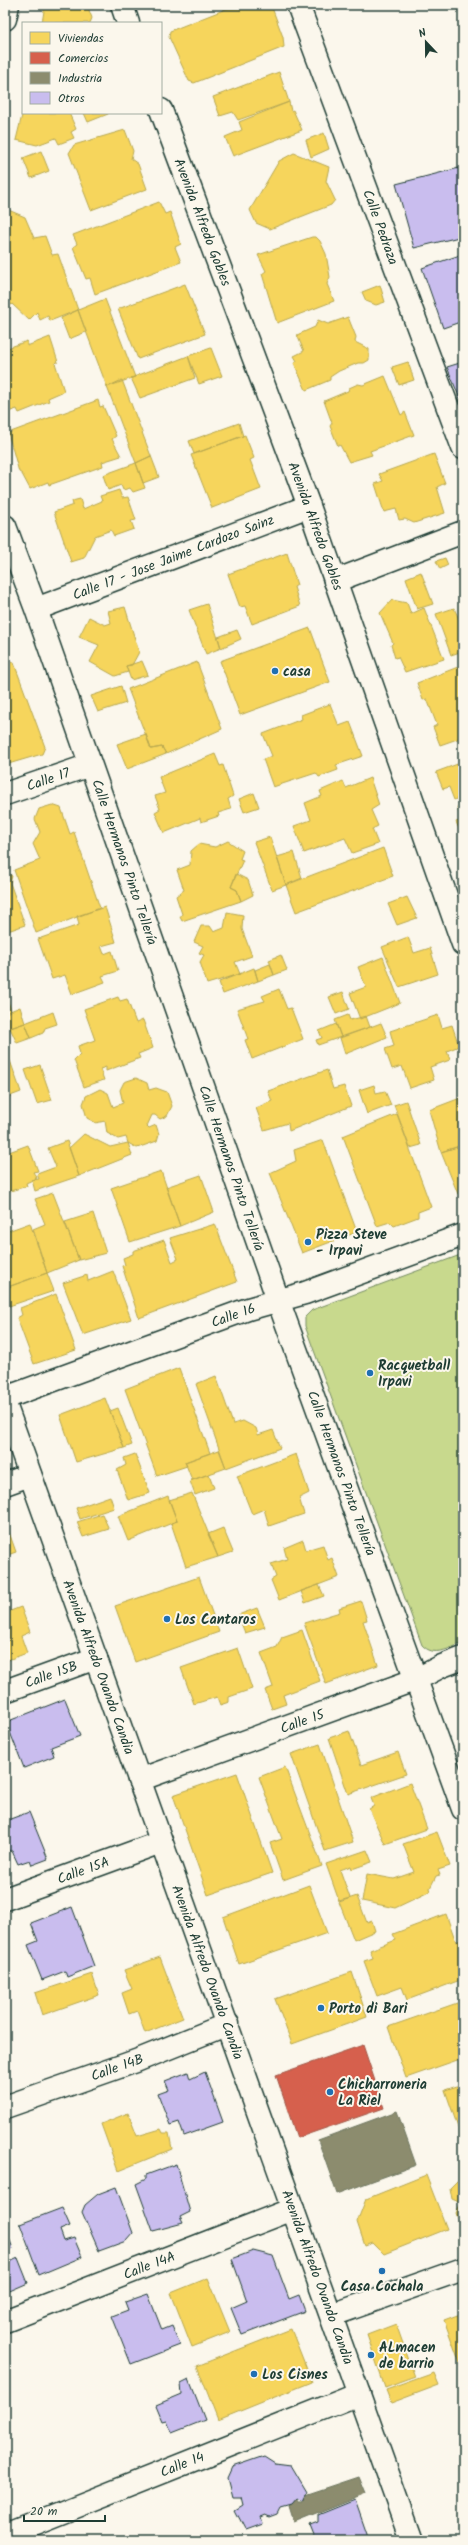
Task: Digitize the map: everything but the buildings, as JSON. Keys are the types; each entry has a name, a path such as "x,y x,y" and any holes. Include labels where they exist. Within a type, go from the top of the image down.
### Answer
{"street":[{"path":"5,19 8,5"},
{"path":"122,5 128,22"},
{"name":"Calle Pedraza","path":"298,5 463,448"},
{"name":"Avenida Alfredo Gobles","path":"162,113 309,506 463,944"},
{"name":"Calle 17 - Jose Jaime Cardozo Sainz","path":"36,609 309,506"},
{"name":"Calle Hermanos Pinto Tellería","path":"5,526 36,609 278,1300 463,1809"},
{"path":"335,581 463,532"},
{"name":"Calle 17","path":"5,794 90,765"},
{"name":"Calle 16","path":"5,1398 278,1300 305,1293 463,1235"},
{"name":"Avenida Alfredo Ovando Candia","path":"5,1404 412,2540"},
{"path":"5,1484 30,1475"},
{"name":"Calle 15B","path":"5,1691 96,1658"},
{"name":"Calle 15","path":"139,1780 417,1679 442,1666 463,1658"},
{"name":"Calle 15A","path":"5,1899 161,1842"},
{"name":"Calle 14B","path":"5,2107 136,2061 228,2024"},
{"name":"Calle 14A","path":"5,2321 294,2209"},
{"path":"332,2315 463,2269"},
{"name":"Calle 14","path":"5,2535 359,2394"}],"green space":[{"path":"463,1254 463,1643 442,1651 432,1651 422,1645 305,1326 305,1317 312,1310"}],"place":[{"name":"casa","path":"275,671"},
{"name":"Pizza Steve - Irpavi","path":"308,1242"},
{"name":"Racquetball Irpavi","path":"370,1373"},
{"name":"Los Cantaros","path":"167,1619"},
{"name":"Porto di Bari","path":"321,2008"},
{"name":"Chicharroneria La Riel","path":"330,2092"},
{"name":"Casa Cochala","path":"382,2271"},
{"name":"ALmacen de barrio","path":"371,2355"},
{"name":"Los Cisnes","path":"254,2374"}]}
